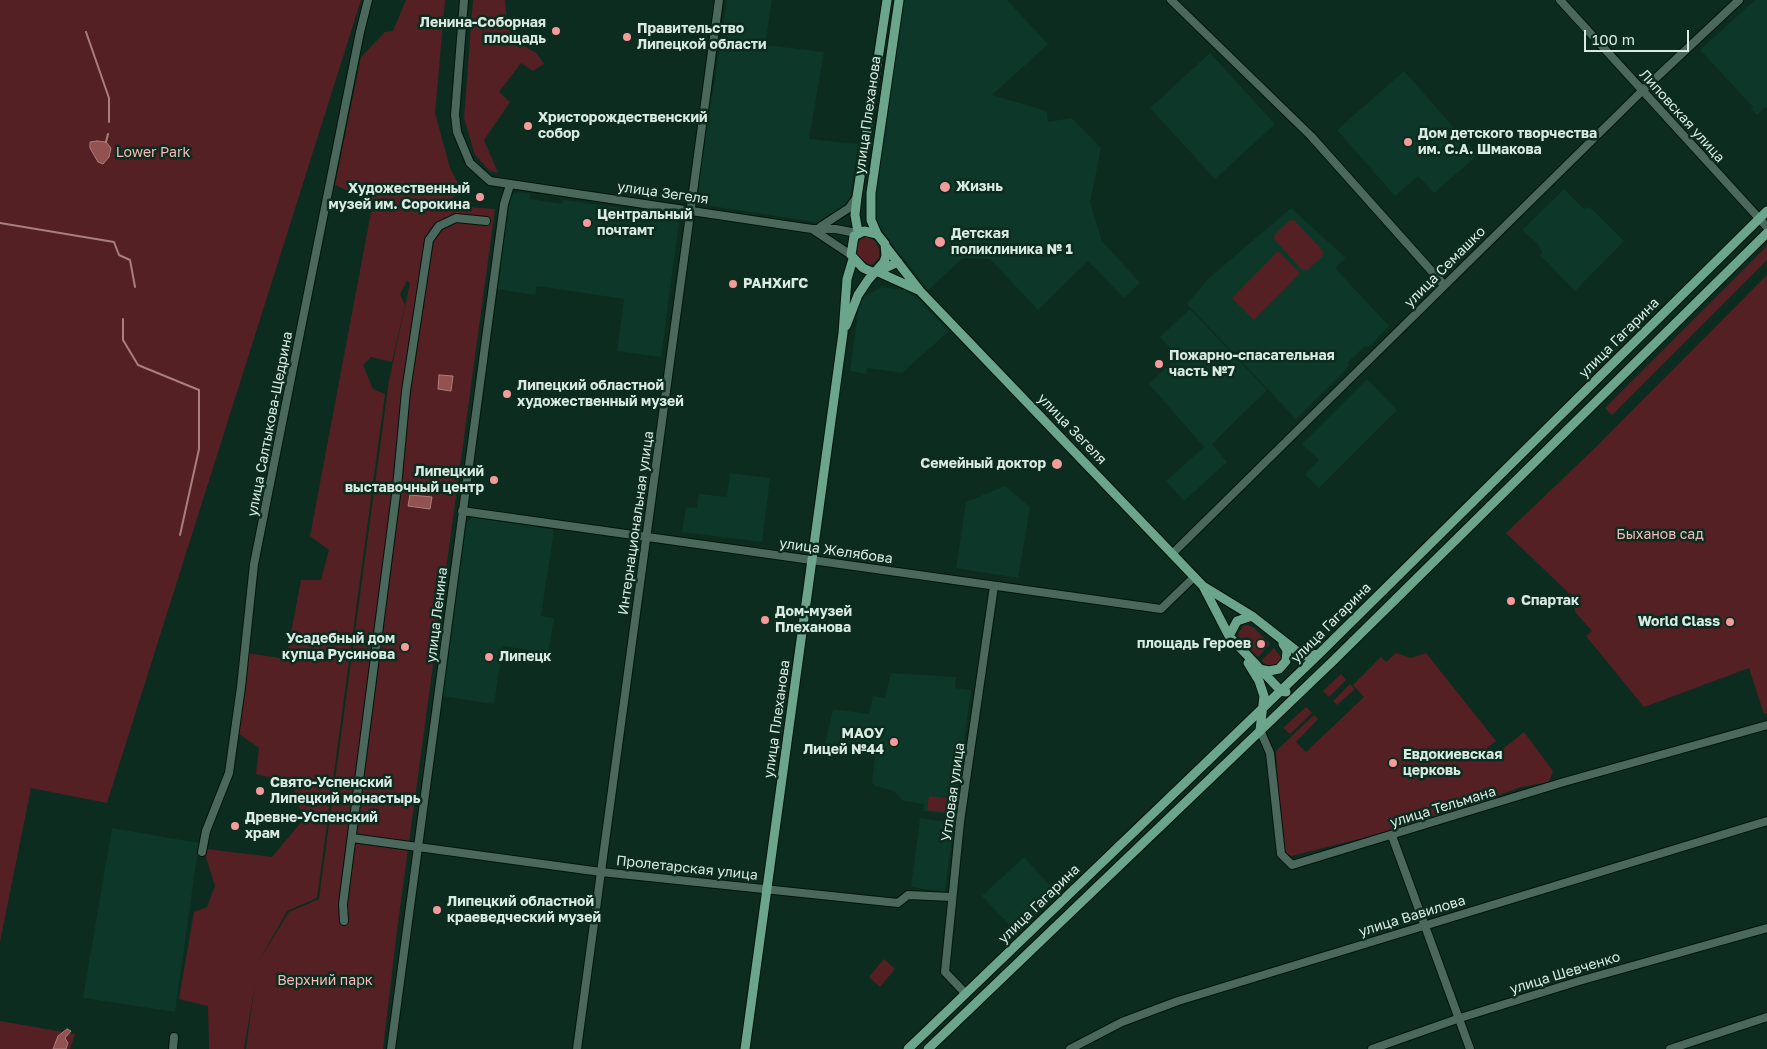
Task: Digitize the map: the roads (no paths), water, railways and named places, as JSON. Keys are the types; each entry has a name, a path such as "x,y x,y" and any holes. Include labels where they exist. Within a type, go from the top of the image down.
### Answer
{"main road":[{"name":"улица Плеханова","path":"857,233 855,215 857,197 888,0"},
{"name":"улица Плеханова","path":"877,234 871,220 871,193 899,0"},
{"name":"улица Гагарина","path":"908,1049 1281,692 1767,211"},
{"path":"876,271 885,259 886,247 877,234 864,230 857,233 852,239 852,257 866,270 876,271 885,269 898,262"},
{"name":"улица Гагарина","path":"928,1049 1303,689 1767,233"},
{"name":"улица Зегеля","path":"886,247 920,292 1203,586"},
{"name":"улица Плеханова","path":"745,1049 843,333 846,279 852,257"},
{"name":"улица Плеханова","path":"843,333 858,295 876,271"},
{"name":"улица Зегеля","path":"876,271 920,292"},
{"path":"1619,357 1625,354 1631,357 1633,363 1630,368"},
{"path":"1203,586 1252,616 1282,642 1303,656 1319,654"},
{"path":"1203,586 1229,636 1259,681 1264,696 1260,730"},
{"path":"1229,636 1237,621 1252,616"},
{"path":"1258,668 1269,671 1279,669 1283,665 1286,661 1287,650 1282,642"},
{"path":"1240,650 1281,692 1291,693 1303,689"}],"street":[{"name":"улица Салтыкова-Щедрина","path":"202,852 206,831 229,773 241,687 254,564 360,32 368,0"},
{"name":"улица Зегеля","path":"464,0 455,115 457,132 470,163 490,181 857,233"},
{"name":"Интернациональная улица","path":"577,1049 719,0"},
{"path":"1171,0 1220,50 1311,136 1444,285"},
{"name":"Липовская улица","path":"1560,0 1767,227"},
{"name":"улица Семашко","path":"1172,554 1642,91 1739,0"},
{"name":"улица Ленина","path":"391,1049 504,204 510,185"},
{"path":"815,228 849,208 857,197"},
{"path":"344,921 343,904 396,494 406,391 429,240 439,226 456,218 486,221"},
{"name":"улица Зегеля","path":"815,228 852,257"},
{"name":"улица Желябова","path":"462,511 1161,609 1194,577"},
{"name":"Угловая улица","path":"966,994 945,972 951,897 994,586"},
{"name":"улица Тельмана","path":"1260,730 1270,753 1281,854 1292,865 1564,782 1767,725"},
{"name":"улица Вавилова","path":"1070,1049 1122,1022 1178,1000 1767,821"},
{"path":"1392,836 1470,1049"},
{"name":"Пролетарская улица","path":"352,838 601,872 898,903 908,895 951,897"},
{"name":"улица Шевченко","path":"1372,1049 1460,1018 1578,981 1767,928"},
{"path":"1670,1049 1767,1017"},
{"path":"173,1049 174,1037"}],"waterway":[{"path":"86,32 109,98 109,122"},
{"path":"106,142 108,134"},
{"path":"0,223 114,242 119,255 130,260 135,287"},
{"path":"123,319 123,340 138,365 199,390 199,449 180,535"}],"place":[{"name":"Ленина-Соборная площадь","path":"556,31"},
{"name":"Правительство Липецкой области","path":"627,37"},
{"name":"Христорождественский собор","path":"528,126"},
{"name":"Дом детского творчества им. С.А. Шмакова","path":"1408,142"},
{"name":"Жизнь","path":"945,187"},
{"name":"Художественный музей им. Сорокина","path":"480,197"},
{"name":"Центральный почтамт","path":"587,223"},
{"name":"Детская поликлиника № 1","path":"940,242"},
{"name":"РАНХиГС","path":"733,284"},
{"name":"Пожарно-спасательная часть №7","path":"1159,364"},
{"name":"Липецкий областной художественный музей","path":"507,394"},
{"name":"Семейный доктор","path":"1057,464"},
{"name":"Липецкий выставочный центр","path":"494,480"},
{"name":"Спартак","path":"1511,601"},
{"name":"Дом-музей Плеханова","path":"765,620"},
{"name":"World Class","path":"1730,622"},
{"name":"площадь Героев","path":"1261,644"},
{"name":"Усадебный дом купца Русинова","path":"405,647"},
{"name":"Липецк","path":"489,657"},
{"name":"МАОУ Лицей №44","path":"894,742"},
{"name":"Евдокиевская церковь","path":"1393,763"},
{"name":"Свято-Успенский Липецкий монастырь","path":"260,791"},
{"name":"Древне-Успенский храм","path":"235,826"},
{"name":"Липецкий областной краеведческий музей","path":"437,910"}],"park label":[{"name":"Lower Park","path":"153,153"},
{"name":"Быханов сад","path":"1660,535"},
{"name":"Верхний парк","path":"325,981"}]}
